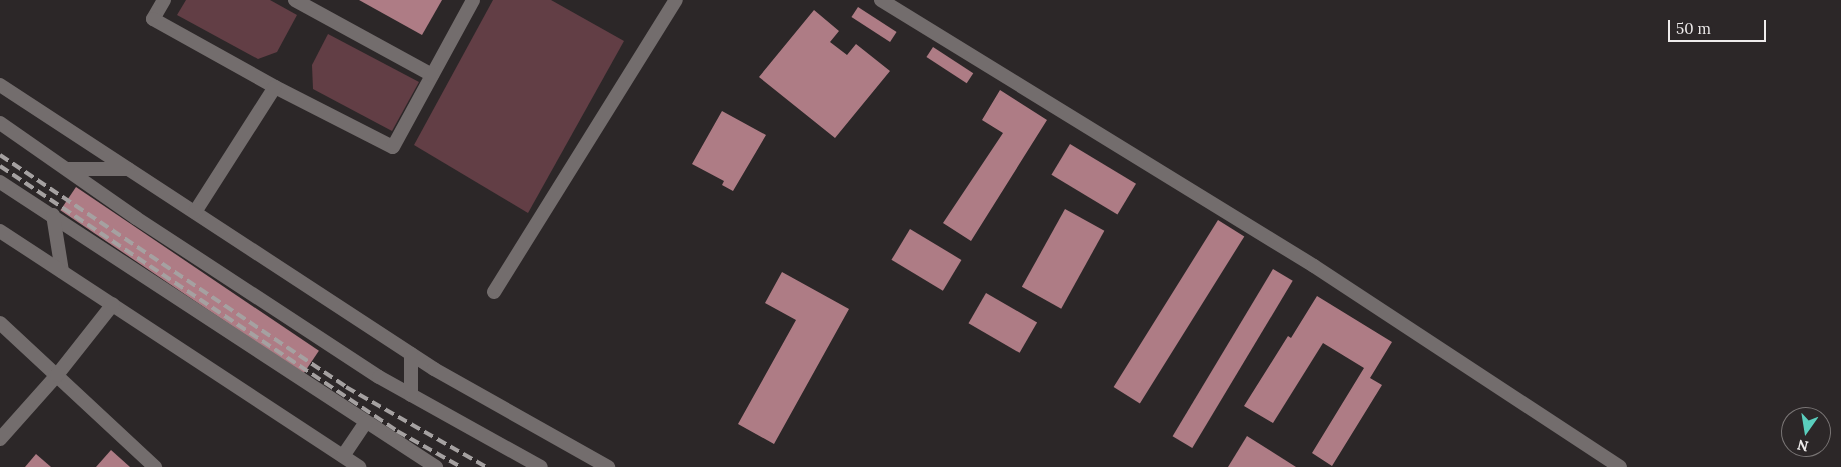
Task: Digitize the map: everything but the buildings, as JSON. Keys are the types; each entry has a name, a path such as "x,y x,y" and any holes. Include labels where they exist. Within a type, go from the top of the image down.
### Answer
{"street":[{"path":"164,0 153,19 275,87 393,147 474,0"},
{"path":"295,0 432,75"},
{"path":"494,292 676,0"},
{"path":"881,0 1314,266 1620,467"},
{"path":"0,85 411,354 608,467"},
{"path":"195,212 275,87"},
{"path":"0,123 251,294 411,395 541,467"},
{"path":"67,169 128,169"},
{"path":"0,182 365,423 436,467"},
{"path":"53,216 62,271"},
{"path":"0,231 358,467"},
{"path":"0,439 57,375 112,304"},
{"path":"0,323 155,467"},
{"path":"411,354 411,395"},
{"path":"343,456 365,423"}],"shaded area":[{"path":"186,0 270,0 297,15 277,52 258,59 177,15"},
{"path":"493,0 551,0 624,41 528,213 414,145"},
{"path":"328,34 419,82 392,131 313,89 312,65"}],"railway":[{"path":"0,155 346,387 486,467"},
{"path":"0,166 397,431 461,467"}]}
